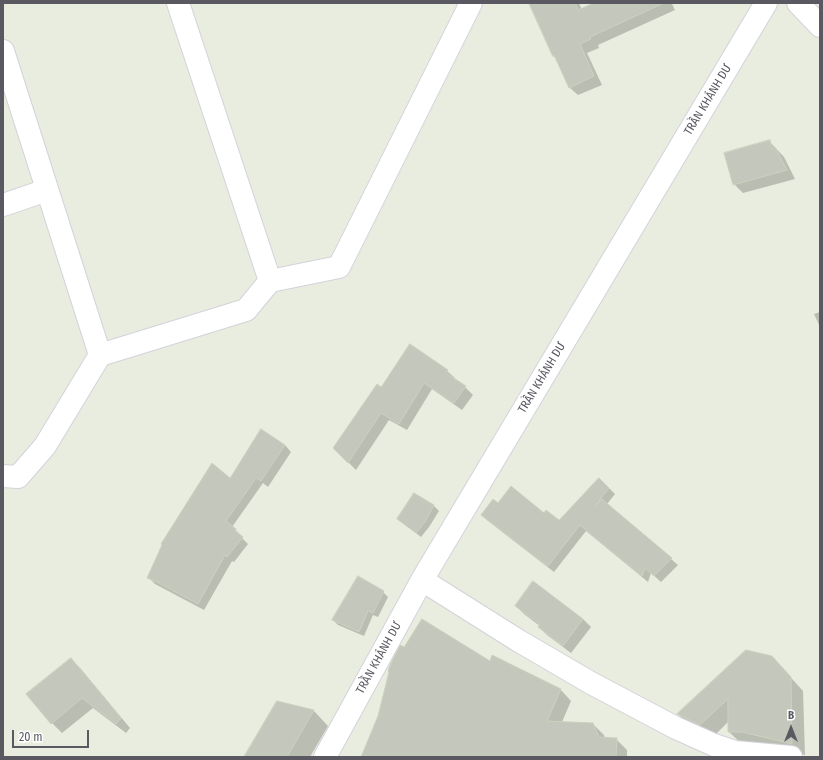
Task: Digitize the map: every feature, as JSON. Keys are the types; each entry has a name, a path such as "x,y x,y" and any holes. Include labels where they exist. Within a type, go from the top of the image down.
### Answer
{"street":[{"path":"178,3 270,281"},
{"path":"3,476 18,477 44,446 100,354 246,310 270,281 339,267 471,3"},
{"name":"TRẦN KHÁNH DƯ","path":"325,757 422,580 766,3"},
{"path":"798,3 820,26"},
{"path":"3,51 100,354"},
{"path":"3,205 47,190"},
{"path":"422,580 519,641 590,683 676,728 714,745 735,752 791,757"}],"building":[{"path":"529,3 575,3 578,10 594,3 664,3 590,37 591,39 580,44 594,76 569,88"},
{"path":"770,140 772,149 775,147 787,170 733,185 724,153"},
{"path":"410,344 448,370 446,373 466,386 454,403 424,383 399,424 381,413 348,463 333,448 377,384 381,387"},
{"path":"261,429 285,445 261,481 256,478 226,521 243,537 227,557 225,555 198,604 147,578 162,545 161,544 212,463 230,478"},
{"path":"599,478 609,488 595,506 602,499 672,558 654,576 645,568 642,576 580,525 548,566 481,515 493,499 498,503 511,486 544,513 546,510 559,520"},
{"path":"414,493 434,505 425,522 416,533 397,519"},
{"path":"358,576 384,591 373,613 368,611 359,632 332,620"},
{"path":"533,581 583,619 563,646 538,627 540,624 515,606"},
{"path":"422,619 490,661 492,655 561,689 547,721 593,723 599,737 617,738 616,757 361,757 378,716 391,663 400,645 404,647"},
{"path":"746,650 772,656 791,677 792,744 742,732 728,732 728,699 700,725 677,714"},
{"path":"71,658 121,718 116,724 82,698 51,724 26,694"},
{"path":"277,701 314,710 287,757 244,757"}]}
